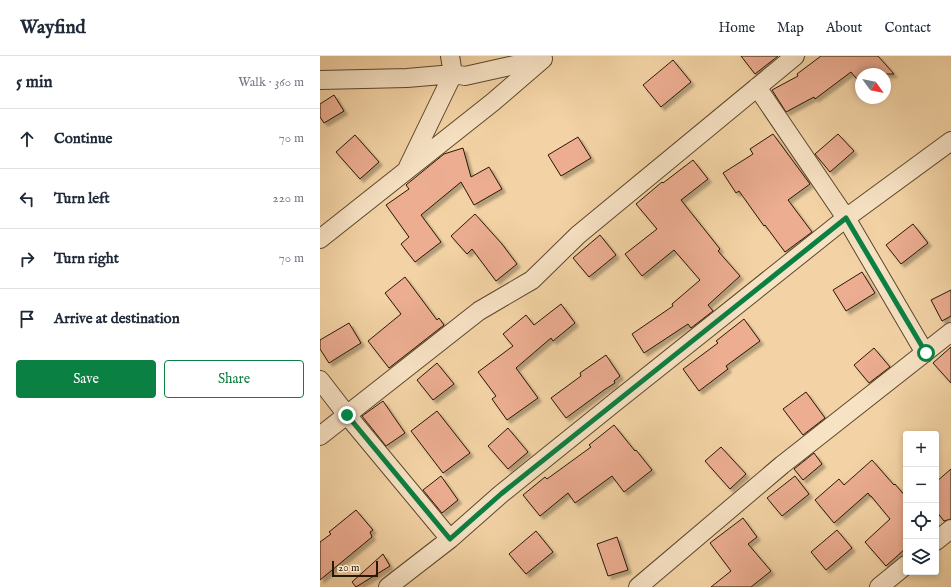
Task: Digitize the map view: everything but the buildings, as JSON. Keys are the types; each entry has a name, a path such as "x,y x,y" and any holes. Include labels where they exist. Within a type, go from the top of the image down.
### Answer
{"street":[{"path":"407,170 453,74 450,56"},
{"path":"320,436 478,311 532,280 578,235 795,56"},
{"path":"320,80 407,78 453,74 465,76 547,58"},
{"path":"320,239 547,58"},
{"path":"757,87 846,218 926,353"},
{"path":"388,587 450,539 501,494 846,218 951,141"},
{"path":"638,587 782,465 951,332"},
{"path":"320,380 347,415 450,539"},
{"path":"939,539 951,530"},
{"path":"879,587 903,567"}],"route":[{"path":"347,415 450,539 501,494 846,218 926,353"}]}
